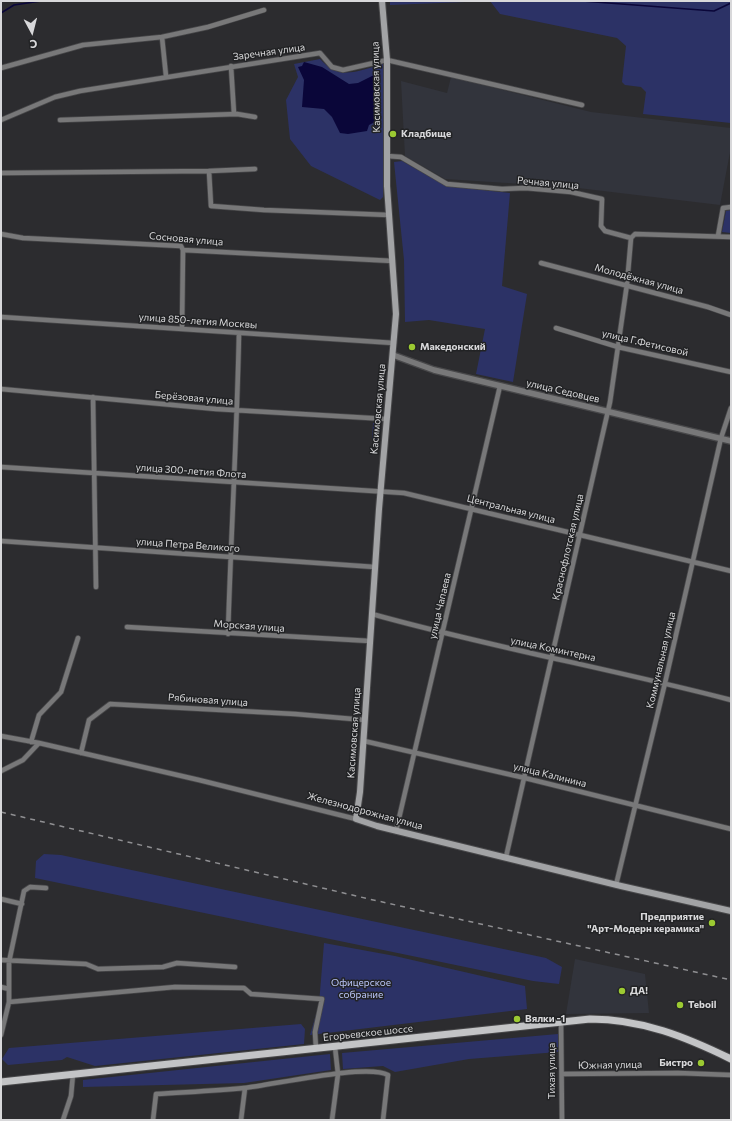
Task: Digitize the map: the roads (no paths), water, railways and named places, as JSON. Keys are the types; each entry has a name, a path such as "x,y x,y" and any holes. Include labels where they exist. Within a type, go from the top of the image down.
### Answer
{"main road":[{"name":"Касимовская улица","path":"356,819 360,792 364,741 380,491 393,355 396,302 389,215 386,60 382,1"},
{"name":"Железнодорожная улица","path":"356,819 396,831 616,885 731,911"},
{"name":"Егорьевское шоссе","path":"1,1082 336,1047 561,1021 603,1019 640,1023 690,1040 731,1060"}],"street":[{"path":"1,68 83,45 162,37 208,27 264,10"},
{"path":"162,37 166,76"},
{"name":"Заречная улица","path":"1,120 55,97 80,91 166,76 320,53 332,67 343,70 386,60 582,105"},
{"path":"231,66 234,114"},
{"path":"60,120 234,114 254,117"},
{"name":"Речная улица","path":"387,156 401,156 447,184 502,189 525,188 571,192 602,199 601,226 605,231 631,238 635,234 731,236"},
{"path":"1,173 78,174 255,169"},
{"path":"209,171 211,206 389,215"},
{"path":"718,236 724,208 731,207"},
{"name":"Сосновая улица","path":"1,234 23,238 180,246 183,250 393,260"},
{"name":"Краснофлотская улица","path":"506,857 608,411 627,284 631,238"},
{"path":"182,329 183,250"},
{"name":"Молодёжная улица","path":"541,263 627,284 731,315"},
{"name":"улица 850-летия Москвы","path":"1,317 394,343"},
{"name":"улица Г.Фетисовой","path":"556,328 618,347 731,372"},
{"path":"228,634 230,557 238,411 239,333"},
{"name":"улица Седовцев","path":"393,355 434,370 731,440"},
{"name":"улица Чапаева","path":"396,831 413,751 443,634 500,386"},
{"name":"Берёзовая улица","path":"1,389 238,411 387,419"},
{"path":"93,397 97,548 96,587"},
{"name":"Коммунальная улица","path":"616,885 694,562 721,438 731,408"},
{"name":"улица 300-летия Флота","path":"1,468 380,491"},
{"name":"Центральная улица","path":"380,491 404,493 731,571"},
{"name":"улица Петра Великого","path":"1,541 375,567"},
{"name":"улица Коминтерна","path":"372,614 443,634 665,683 731,700"},
{"name":"Морская улица","path":"127,627 370,641"},
{"path":"31,742 39,715 62,692 78,638"},
{"name":"Рябиновая улица","path":"81,753 89,720 110,704 295,714 365,720"},
{"name":"Железнодорожная улица","path":"1,736 81,753 356,819"},
{"name":"улица Калинина","path":"364,741 413,751 731,829"},
{"path":"1,771 23,760 38,743"},
{"path":"1,1035 9,1002 9,962 24,891 30,887 46,888"},
{"path":"1,899 22,904"},
{"path":"1,960 9,962 86,964 98,969 163,967 177,963 235,967"},
{"path":"9,1002 174,986 244,988 251,994 322,999 315,1032 316,1049"},
{"path":"1,987 9,989"},
{"name":"Тихая улица","path":"561,1021 562,1120"},
{"path":"332,1120 338,1074 336,1047"},
{"path":"153,1120 156,1094 245,1088 338,1074 381,1071 388,1075 383,1120"},
{"name":"Южная улица","path":"562,1074 678,1073 731,1075"},
{"path":"63,1120 71,1096 73,1074"},
{"path":"241,1120 245,1088"}],"waterway":[{"path":"1,13 14,5 41,1"},
{"path":"582,1 714,11 731,3"}],"railway":[{"path":"1,812 369,899 731,980"}],"place":[{"name":"Кладбище","path":"393,134"},
{"name":"Македонский","path":"412,347"},
{"name":"Предприятие \"Арт-Модерн керамика\"","path":"712,923"},
{"name":"ДА!","path":"622,991"},
{"name":"Teboil","path":"680,1005"},
{"name":"Вялки -1","path":"517,1019"},
{"name":"Бистро","path":"701,1063"}],"park label":[{"name":"Офицерское собрание","path":"361,988"}]}
